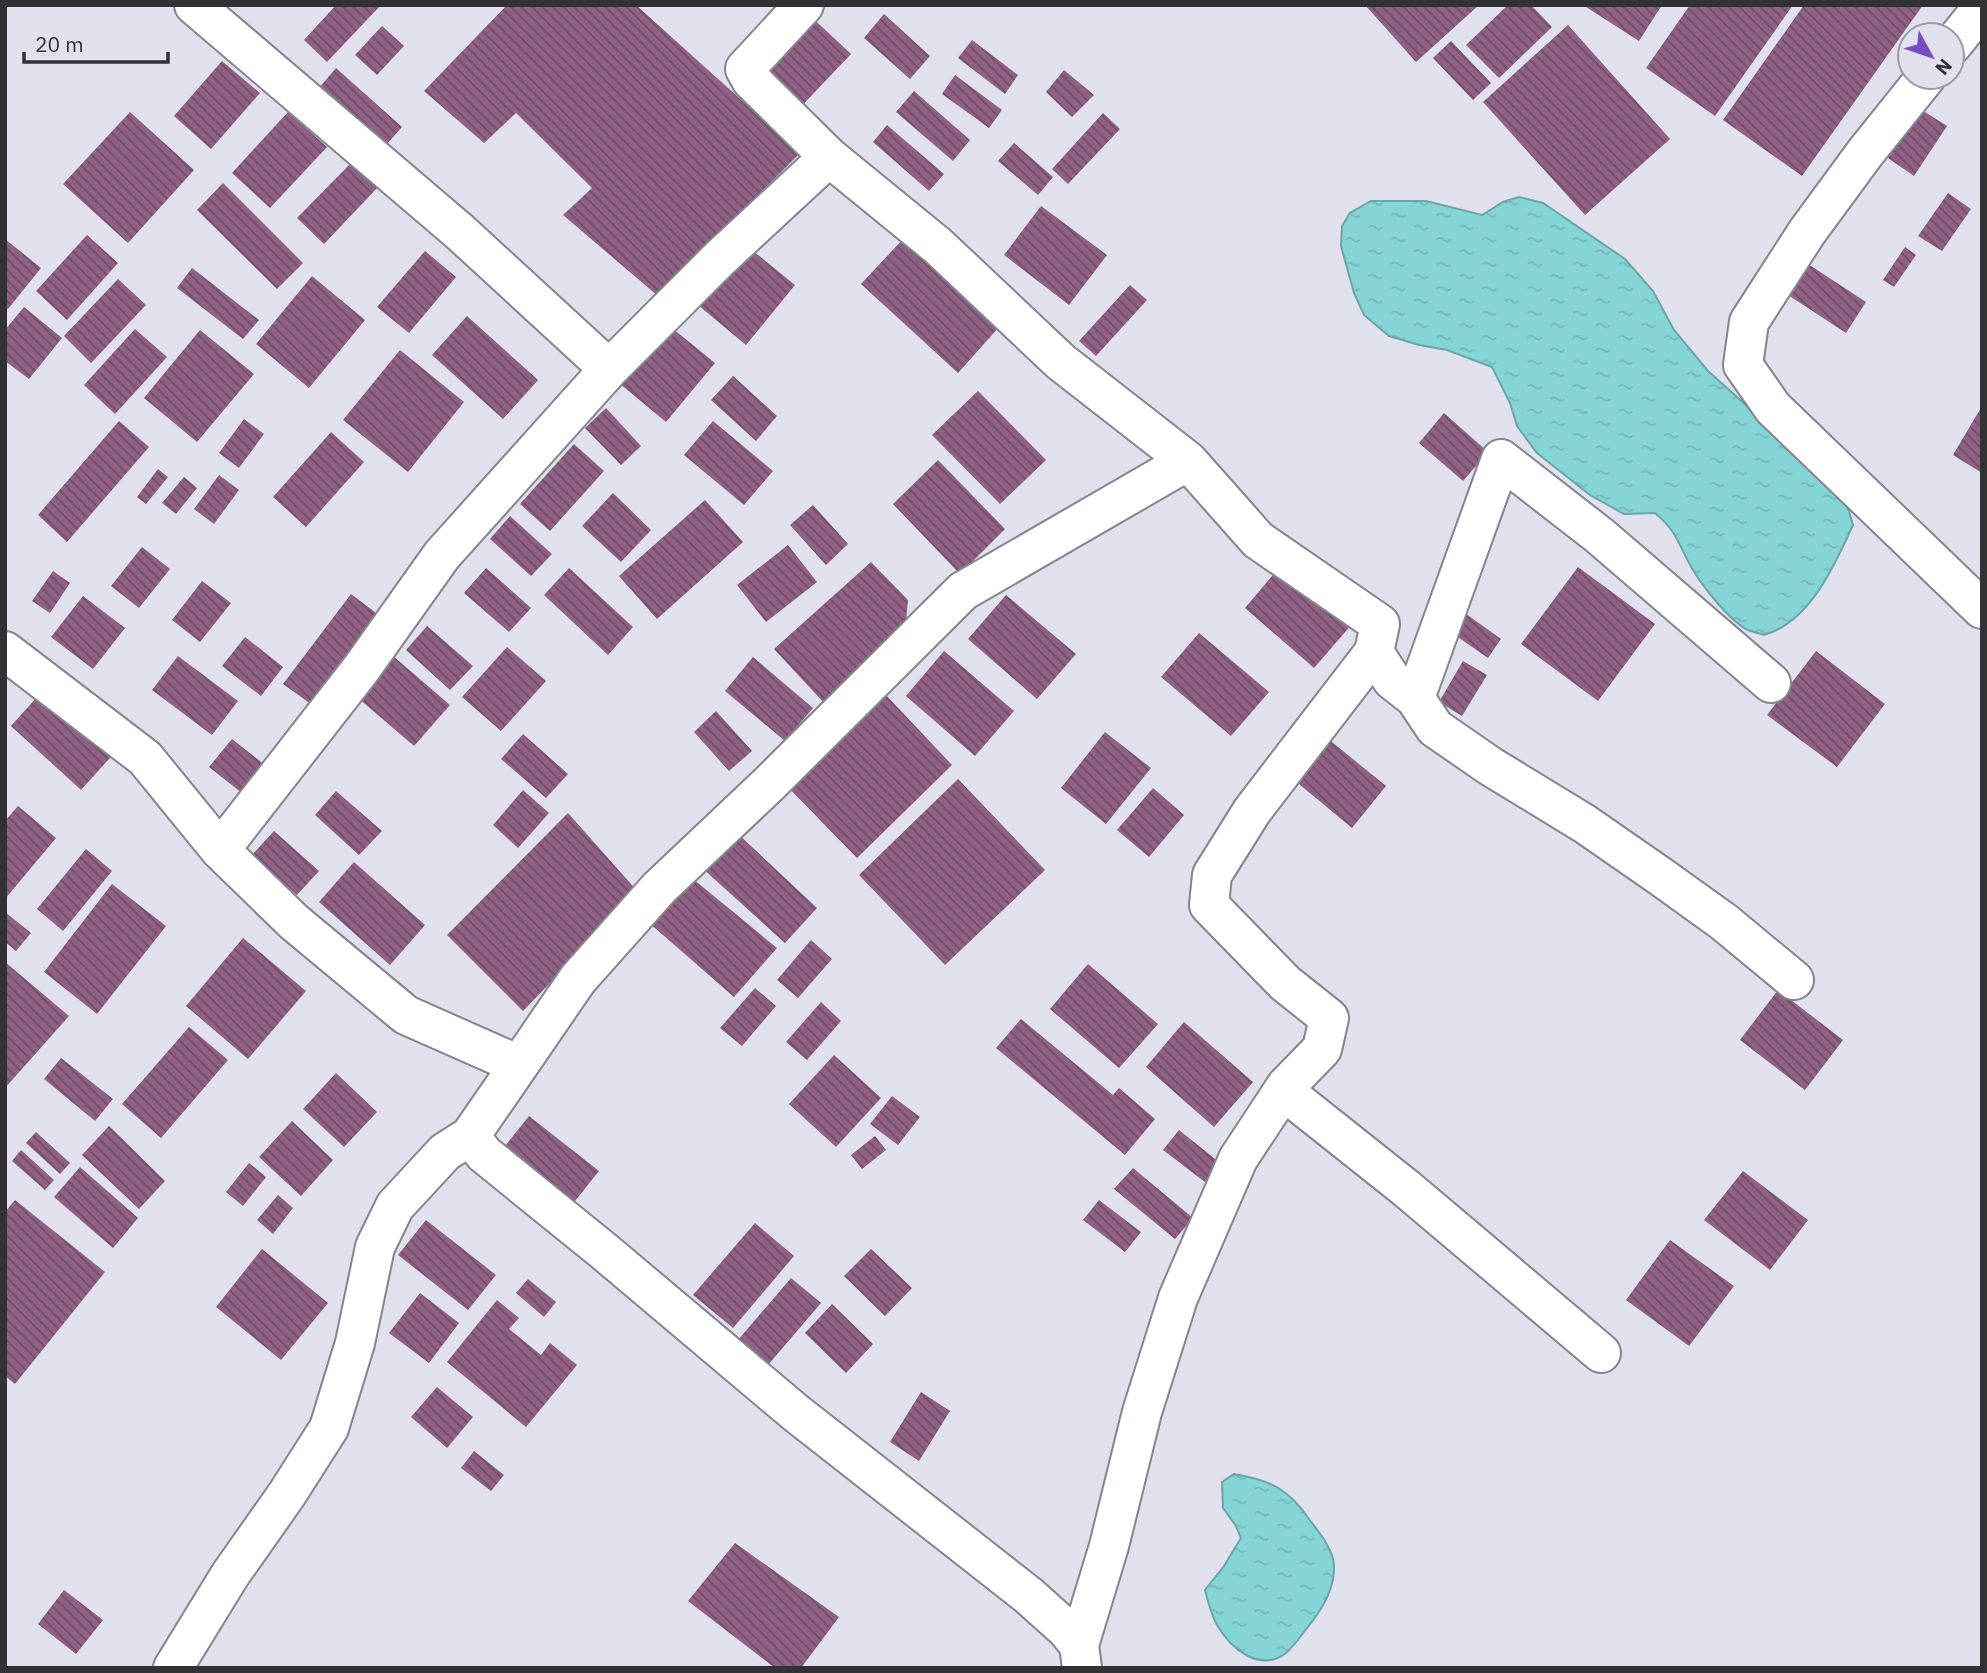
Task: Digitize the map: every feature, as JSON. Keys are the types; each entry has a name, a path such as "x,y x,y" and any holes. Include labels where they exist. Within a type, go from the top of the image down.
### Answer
{"street":[{"path":"194,5 460,232 609,369"},
{"path":"804,5 745,69 751,80 829,157 939,246 1061,362 1188,461 1258,540 1380,624 1374,652 1252,811 1212,875 1209,905 1285,983 1329,1018 1322,1049 1286,1086 1238,1159 1178,1298 1142,1412 1081,1656"},
{"path":"1966,28 1982,8"},
{"path":"1915,91 1807,232 1749,322 1743,365 1773,408 1982,609"},
{"path":"220,850 361,669 442,555 609,369 719,259 829,157"},
{"path":"1415,698 1500,459 1600,536 1771,683"},
{"path":"173,1668 230,1575 329,1428 355,1343 374,1247 395,1206 445,1152 470,1136 578,979 659,888 963,591 1188,461"},
{"path":"5,651 145,758 220,850 293,922 406,1015 519,1065"},
{"path":"1374,652 1392,680 1415,698 1435,728 1490,766 1585,824 1660,876 1724,922 1794,979"},
{"path":"1286,1086 1290,1096 1387,1172 1601,1353"},
{"path":"470,1136 484,1154 796,1413 1028,1595 1066,1629 1081,1656"}],"water":[{"path":"1519,197 1543,203 1625,259 1653,291 1674,330 1708,371 1746,405 1786,448 1809,464 1846,502 1853,525 1838,558 1807,605 1795,618 1780,628 1764,635 1740,625 1706,589 1678,540 1655,513 1624,514 1590,495 1537,453 1517,426 1510,403 1492,367 1447,350 1389,336 1364,315 1354,293 1341,246 1342,226 1350,213 1371,201 1426,201 1482,215 1503,202"},
{"path":"1234,1474 1258,1479 1285,1493 1301,1508 1321,1535 1333,1560 1334,1575 1322,1607 1292,1647 1276,1659 1256,1659 1238,1650 1215,1621 1205,1590 1241,1538 1223,1508 1222,1482"}],"building":[{"path":"336,5 381,5 327,62 304,40"},
{"path":"507,5 636,5 800,153 658,296 563,215 592,188 516,113 484,143 424,91"},
{"path":"1365,5 1479,5 1416,62"},
{"path":"1508,5 1531,5 1552,27 1499,78 1466,45"},
{"path":"1583,5 1662,5 1639,41"},
{"path":"1690,5 1793,5 1715,116 1646,68"},
{"path":"1804,5 1923,5 1912,21 1896,21 1896,43 1802,176 1723,120"},
{"path":"804,10 851,54 794,114 748,70"},
{"path":"884,14 930,56 910,79 864,38"},
{"path":"1568,25 1670,139 1585,215 1483,102"},
{"path":"382,26 404,46 377,75 355,55"},
{"path":"972,40 1018,75 1005,94 958,58"},
{"path":"1451,41 1491,83 1473,100 1433,58"},
{"path":"222,61 260,93 211,149 174,116"},
{"path":"336,68 402,127 378,154 313,95"},
{"path":"1064,70 1094,95 1072,117 1046,92"},
{"path":"955,75 1002,110 989,128 942,94"},
{"path":"914,91 970,140 953,161 896,112"},
{"path":"1917,107 1947,126 1914,176 1885,156"},
{"path":"130,112 194,170 128,243 63,184"},
{"path":"288,112 327,147 270,208 232,173"},
{"path":"1103,113 1120,129 1068,184 1052,169"},
{"path":"887,125 944,174 929,191 873,142"},
{"path":"1014,143 1053,177 1038,195 998,161"},
{"path":"352,162 378,187 324,244 297,218"},
{"path":"223,183 303,263 277,289 197,210"},
{"path":"1948,193 1971,209 1942,251 1918,236"},
{"path":"1041,206 1107,255 1069,305 1004,255"},
{"path":"87,235 118,263 67,320 36,291"},
{"path":"904,238 1000,326 958,373 861,284"},
{"path":"5,239 41,268 8,309 5,307"},
{"path":"747,246 795,285 746,345 698,305"},
{"path":"1905,247 1916,255 1894,287 1883,280"},
{"path":"425,251 456,277 409,333 377,307"},
{"path":"1805,262 1866,302 1846,333 1785,293"},
{"path":"192,268 259,320 243,339 177,288"},
{"path":"312,276 365,320 309,388 256,344"},
{"path":"118,279 146,305 91,363 64,336"},
{"path":"1130,285 1147,300 1096,356 1079,341"},
{"path":"24,307 62,338 29,379 5,361 5,330"},
{"path":"467,316 538,380 503,419 432,355"},
{"path":"667,324 715,363 666,422 619,383"},
{"path":"135,329 167,357 115,414 84,385"},
{"path":"200,330 254,374 197,442 144,398"},
{"path":"400,350 464,402 408,472 343,420"},
{"path":"733,376 777,416 756,441 711,400"},
{"path":"978,391 1046,460 1000,504 932,435"},
{"path":"1982,406 1982,473 1953,455"},
{"path":"606,408 641,446 621,465 585,428"},
{"path":"1444,413 1488,452 1463,481 1419,443"},
{"path":"244,419 264,434 239,468 219,453"},
{"path":"119,421 149,447 67,542 38,515"},
{"path":"713,421 773,471 744,505 684,455"},
{"path":"331,432 364,462 306,527 273,497"},
{"path":"574,444 604,471 550,531 520,504"},
{"path":"938,460 1005,529 960,574 893,504"},
{"path":"158,469 168,477 146,504 137,497"},
{"path":"219,475 239,490 214,524 194,509"},
{"path":"184,477 197,488 176,514 162,503"},
{"path":"613,493 651,530 621,562 582,526"},
{"path":"705,500 743,542 657,619 619,576"},
{"path":"813,505 848,544 826,565 790,525"},
{"path":"510,516 552,554 531,576 490,539"},
{"path":"788,545 817,582 766,622 737,585"},
{"path":"142,547 170,569 139,608 111,586"},
{"path":"871,562 908,600 905,631 826,705 774,649"},
{"path":"1283,563 1353,623 1314,668 1245,608"},
{"path":"1578,567 1655,624 1598,701 1521,644"},
{"path":"486,568 531,608 509,632 464,593"},
{"path":"569,568 633,627 608,655 544,595"},
{"path":"53,571 70,583 50,613 32,601"},
{"path":"202,581 231,603 200,642 172,620"},
{"path":"351,594 384,619 315,707 283,684"},
{"path":"1006,595 1076,654 1037,699 968,639"},
{"path":"83,596 125,628 93,669 51,637"},
{"path":"1455,606 1501,639 1488,658 1442,626"},
{"path":"427,626 473,666 450,690 406,650"},
{"path":"1199,633 1269,692 1231,736 1161,677"},
{"path":"245,637 283,667 261,696 222,666"},
{"path":"507,647 546,681 501,731 462,697"},
{"path":"944,651 1014,711 975,756 906,696"},
{"path":"1816,651 1885,704 1837,767 1767,715"},
{"path":"178,656 238,701 212,735 152,690"},
{"path":"393,656 450,705 414,746 357,697"},
{"path":"753,657 813,708 785,741 725,691"},
{"path":"1463,661 1487,675 1462,716 1439,702"},
{"path":"46,687 117,750 81,790 11,726"},
{"path":"883,692 952,765 857,858 787,786"},
{"path":"716,711 752,751 729,771 694,732"},
{"path":"1105,732 1151,768 1106,824 1061,788"},
{"path":"523,734 568,774 546,798 501,759"},
{"path":"1327,738 1386,786 1352,828 1293,779"},
{"path":"232,739 270,769 247,797 209,767"},
{"path":"958,779 1045,870 945,965 859,875"},
{"path":"1153,788 1184,815 1149,857 1117,830"},
{"path":"523,790 549,813 518,848 493,825"},
{"path":"336,791 382,831 359,855 315,815"},
{"path":"18,806 56,838 5,899 5,821"},
{"path":"568,813 638,892 523,1011 447,935"},
{"path":"274,831 319,871 297,895 252,855"},
{"path":"736,832 817,908 785,943 701,867"},
{"path":"86,849 112,871 63,931 37,909"},
{"path":"354,862 425,925 390,965 319,902"},
{"path":"687,874 777,948 734,997 639,914"},
{"path":"112,884 166,926 97,1014 44,972"},
{"path":"5,912 31,933 16,951 5,942"},
{"path":"243,938 306,991 248,1059 186,1006"},
{"path":"811,940 832,959 798,998 777,980"},
{"path":"5,962 69,1016 5,1088"},
{"path":"1088,964 1158,1024 1119,1068 1050,1009"},
{"path":"755,988 776,1006 742,1046 720,1028"},
{"path":"1778,990 1843,1040 1805,1090 1740,1040"},
{"path":"821,1002 841,1021 807,1060 786,1042"},
{"path":"1021,1019 1113,1095 1119,1088 1155,1119 1125,1155 996,1048"},
{"path":"1184,1022 1253,1082 1214,1127 1146,1067"},
{"path":"189,1027 228,1060 161,1138 122,1104"},
{"path":"834,1055 881,1098 836,1147 789,1104"},
{"path":"61,1058 113,1099 95,1121 44,1079"},
{"path":"336,1073 377,1112 344,1147 303,1109"},
{"path":"892,1096 920,1117 898,1145 870,1124"},
{"path":"529,1116 599,1171 571,1206 501,1151"},
{"path":"292,1121 333,1160 301,1196 259,1157"},
{"path":"109,1126 165,1181 139,1209 82,1155"},
{"path":"1179,1130 1220,1163 1205,1182 1163,1150"},
{"path":"36,1132 70,1163 60,1174 26,1143"},
{"path":"875,1136 886,1150 862,1169 851,1155"},
{"path":"21,1150 54,1180 45,1190 12,1161"},
{"path":"249,1163 266,1177 243,1206 226,1192"},
{"path":"80,1167 138,1218 113,1248 54,1197"},
{"path":"1133,1168 1193,1218 1175,1239 1114,1189"},
{"path":"1743,1171 1808,1220 1770,1270 1704,1220"},
{"path":"278,1195 293,1208 273,1234 257,1220"},
{"path":"15,1200 105,1272 15,1384 5,1376 5,1212"},
{"path":"1099,1200 1141,1232 1125,1252 1083,1220"},
{"path":"426,1220 496,1275 468,1310 398,1255"},
{"path":"755,1223 794,1256 733,1328 693,1295"},
{"path":"1670,1240 1734,1286 1689,1346 1626,1300"},
{"path":"262,1249 328,1303 281,1360 216,1307"},
{"path":"871,1249 912,1288 885,1316 844,1276"},
{"path":"791,1278 821,1303 768,1365 738,1340"},
{"path":"528,1279 556,1302 544,1317 516,1293"},
{"path":"420,1293 459,1323 429,1363 389,1333"},
{"path":"497,1300 519,1318 509,1329 541,1355 550,1343 577,1365 526,1427 447,1362"},
{"path":"832,1304 873,1344 846,1373 805,1333"},
{"path":"437,1387 473,1417 447,1448 411,1417"},
{"path":"921,1392 950,1411 919,1461 890,1442"},
{"path":"474,1451 504,1475 491,1491 461,1468"},
{"path":"735,1543 839,1617 801,1668 775,1668 688,1601"},
{"path":"64,1590 103,1620 76,1654 38,1624"}]}
